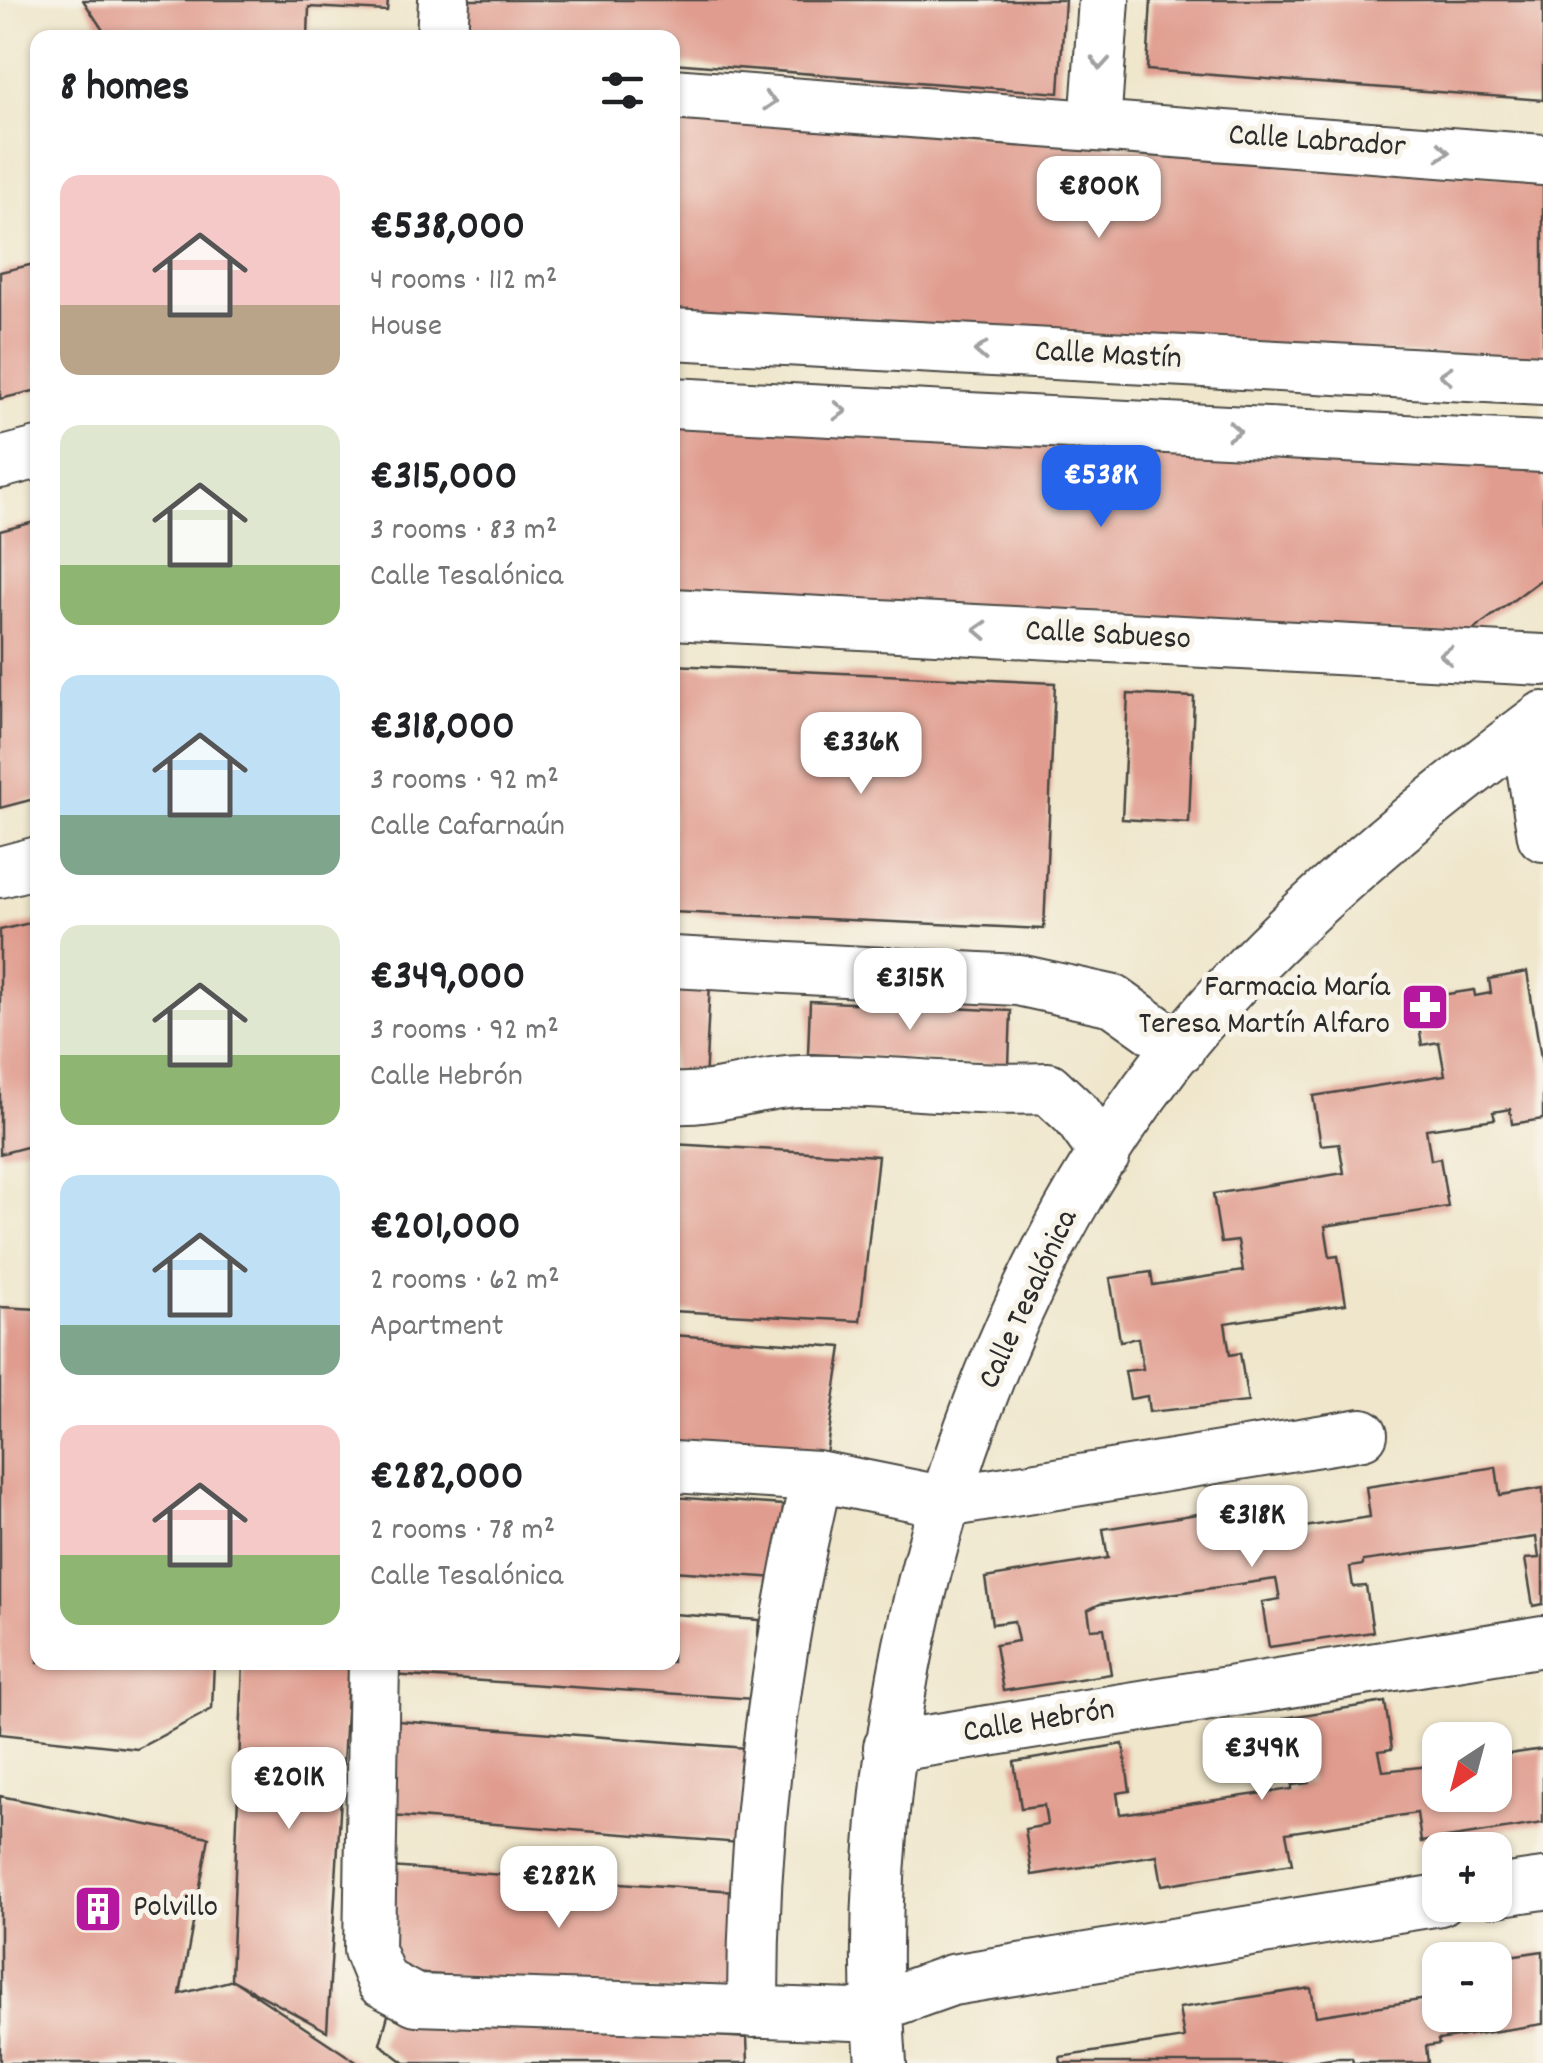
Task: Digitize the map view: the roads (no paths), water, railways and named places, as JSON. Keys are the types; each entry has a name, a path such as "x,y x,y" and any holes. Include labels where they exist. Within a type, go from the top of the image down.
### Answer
{"street":[{"path":"442,30 444,0"},
{"path":"1095,126 1104,0"},
{"name":"Calle Labrador","path":"680,95 1543,160"},
{"name":"Calle Mastín","path":"680,334 1543,380"},
{"path":"777,408 778,340"},
{"name":"Calle Mastín","path":"680,403 1543,447"},
{"path":"0,463 30,455"},
{"name":"Calle Sabueso","path":"680,614 1543,660"},
{"path":"1534,723 1543,836"},
{"name":"Calle Tesalónica","path":"881,2063 876,2006 876,1888 890,1747 906,1648 946,1502 1003,1346 1055,1236 1105,1154 1180,1048 1235,982 1344,874 1534,723"},
{"path":"0,872 30,864"},
{"path":"680,962 1018,980 1114,1001 1180,1048"},
{"path":"680,1098 704,1100 798,1080 1002,1091 1048,1088 1077,1115 1105,1154"},
{"path":"680,1468 817,1476 946,1502 1362,1434"},
{"path":"753,2012 752,1894 768,1726 785,1614 817,1476"},
{"name":"Calle Hebrón","path":"890,1747 1543,1641"},
{"path":"374,1670 369,1950 382,1982 416,2000 854,2015 952,1980 1422,1903"},
{"path":"1512,1889 1543,1884"}],"place":[{"name":"Farmacia María Teresa Martín Alfaro","path":"1425,1007"},
{"name":"Polvillo","path":"98,1909"}]}
